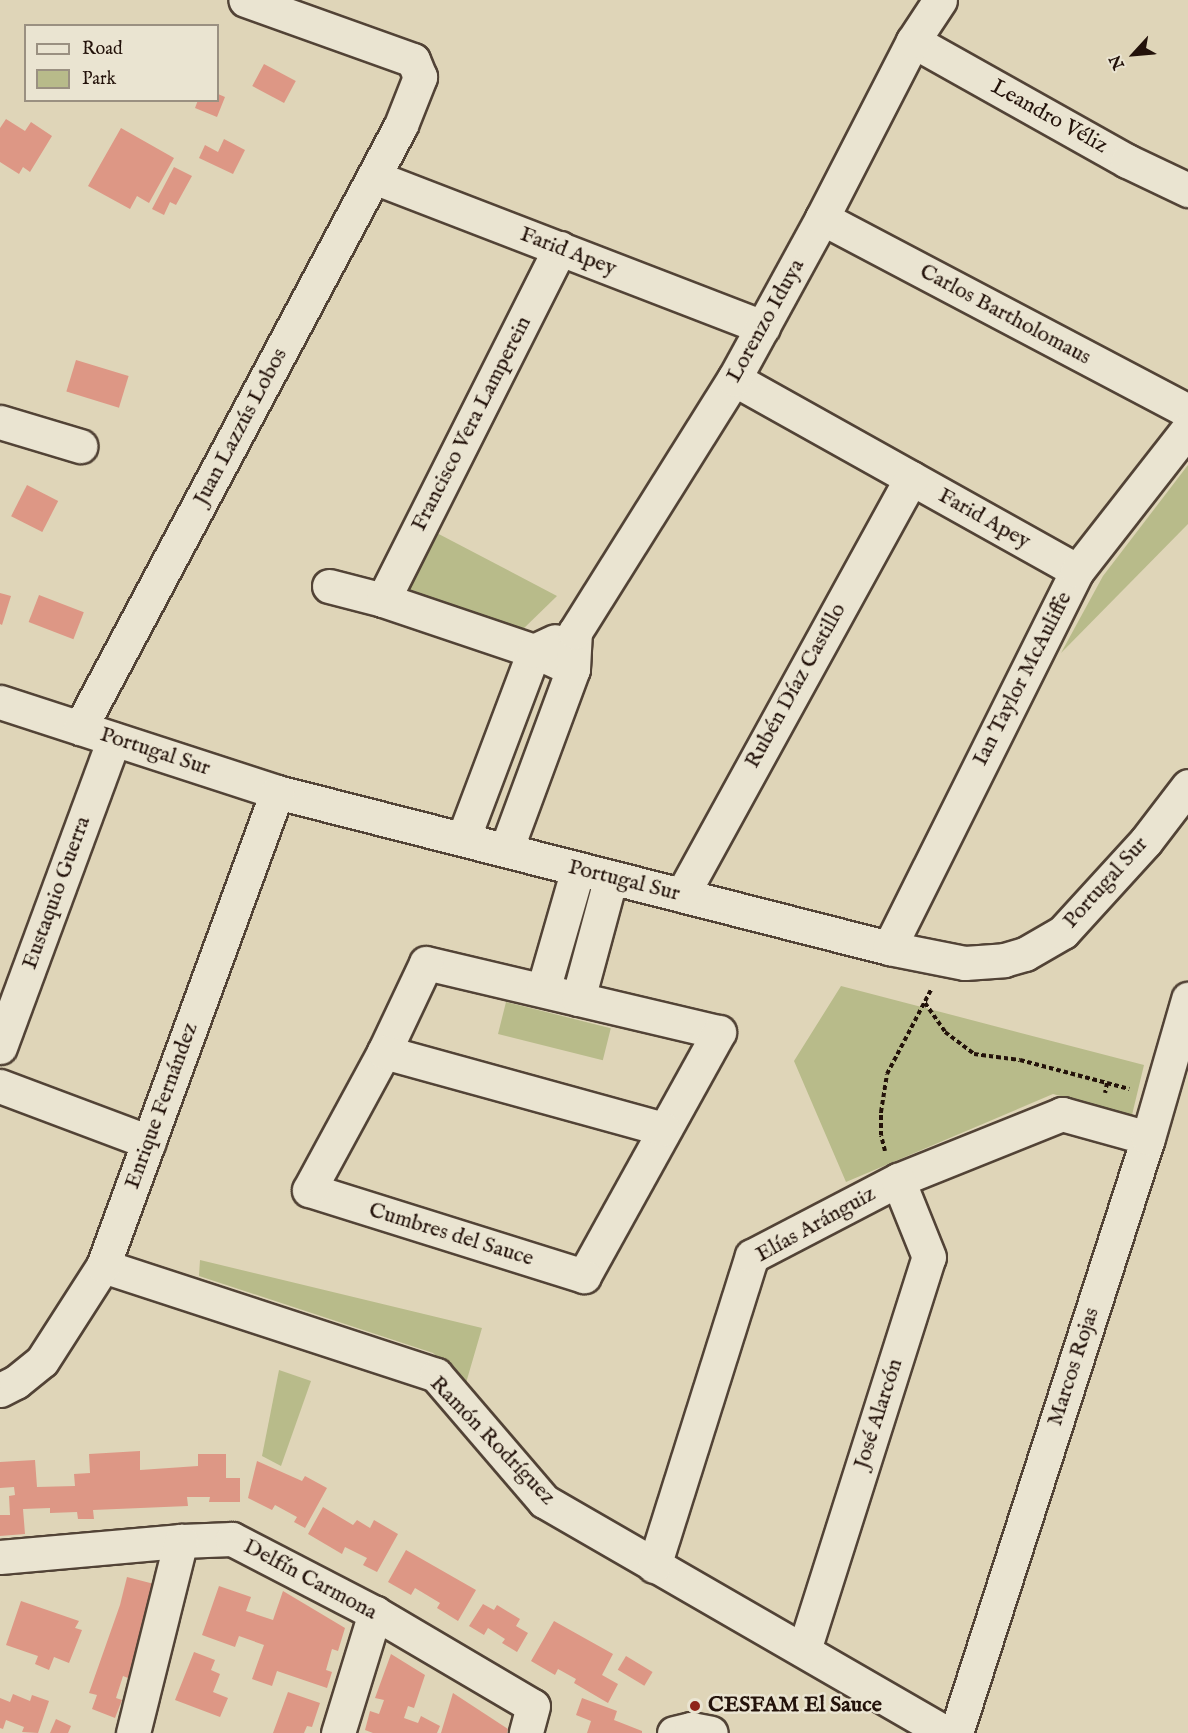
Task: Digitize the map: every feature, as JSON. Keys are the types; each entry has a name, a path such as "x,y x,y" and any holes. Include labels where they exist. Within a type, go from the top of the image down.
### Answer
{"street":[{"name":"Juan Lazzús Lobos","path":"80,728 374,177 401,125 420,77 413,60 244,0"},
{"name":"Lorenzo Iduya","path":"506,850 573,669 575,632 734,379 822,218 913,41 940,0"},
{"name":"Leandro Véliz","path":"913,41 1127,161 1188,190"},
{"name":"Farid Apey","path":"374,177 763,327"},
{"name":"Carlos Bartholomaus","path":"822,218 1188,411"},
{"name":"Francisco Vera Lamperein","path":"384,600 560,248"},
{"name":"Farid Apey","path":"734,379 1077,571"},
{"path":"0,422 80,446"},
{"name":"Ian Taylor McAuliffe","path":"889,948 1077,571 1188,429"},
{"name":"Rubén Díaz Castillo","path":"682,895 911,478"},
{"path":"329,586 384,600 534,651 573,669"},
{"path":"463,839 534,651 575,632"},
{"name":"Portugal Sur","path":"0,702 277,792 889,948 945,960 984,963 1025,954 1063,932 1146,841 1188,786"},
{"name":"Eustaquio Guerra","path":"0,1047 114,739"},
{"name":"Enrique Fernández","path":"0,1390 23,1377 47,1355 103,1266 277,792"},
{"path":"543,990 578,869"},
{"path":"578,999 611,877"},
{"name":"Cumbres del Sauce","path":"426,963 578,999 719,1032 584,1276 309,1190 384,1052 426,963"},
{"name":"Marcos Rojas","path":"956,1733 1148,1138 1188,999"},
{"path":"384,1052 664,1129"},
{"path":"0,1086 149,1142"},
{"name":"Elías Aránguiz","path":"654,1566 752,1256 898,1180 1062,1114 1148,1138"},
{"name":"José Alarcón","path":"804,1650 929,1257 898,1180"},
{"name":"Ramón Rodríguez","path":"103,1266 436,1375 544,1501 946,1733"},
{"name":"Delfín Carmona","path":"0,1557 182,1541 232,1539 375,1613 533,1706 526,1733"},
{"path":"133,1733 182,1541"},
{"path":"338,1733 375,1613"},
{"path":"674,1733 691,1729 711,1733"}],"path":[{"path":"898,1180 884,1149 881,1112 887,1074 945,960"},
{"path":"925,1003 945,1032 974,1054 1020,1060 1107,1083 1101,1125"}],"green space":[{"path":"1188,465 1188,524 1061,653 1103,576"},
{"path":"433,531 557,596 519,633 408,593"},
{"path":"841,986 1144,1065 1132,1115 1053,1094 846,1182 794,1061"},
{"path":"506,1002 611,1028 603,1060 498,1034"},
{"path":"200,1260 482,1328 466,1383 433,1353 199,1276"},
{"path":"279,1370 311,1381 281,1466 262,1456"}],"building":[{"path":"264,64 296,81 284,103 252,86"},
{"path":"219,94 225,97 217,117 195,108 197,102 219,102"},
{"path":"6,119 25,131 31,122 52,136 30,172 23,167 19,174 0,162 0,128"},
{"path":"121,128 174,158 149,203 137,196 130,209 88,186"},
{"path":"224,139 245,150 233,174 199,158 205,145 218,152"},
{"path":"174,167 192,176 176,205 170,202 164,215 152,209"},
{"path":"76,360 129,376 119,408 66,392"},
{"path":"27,485 58,501 42,532 11,516"},
{"path":"0,593 11,596 2,625 0,624"},
{"path":"39,595 84,612 73,639 29,622"},
{"path":"140,1451 140,1470 198,1466 198,1454 226,1454 226,1478 240,1478 240,1502 209,1502 210,1497 187,1497 188,1506 93,1510 94,1519 78,1519 77,1512 50,1513 50,1508 23,1509 25,1534 0,1536 0,1515 10,1515 9,1496 15,1495 14,1487 0,1488 0,1462 35,1460 37,1487 75,1486 74,1474 90,1473 89,1454"},
{"path":"257,1461 302,1481 305,1476 327,1488 305,1528 294,1522 297,1517 275,1505 272,1510 248,1498"},
{"path":"323,1507 353,1525 357,1520 370,1528 374,1520 398,1534 377,1572 363,1565 367,1558 345,1547 342,1554 308,1534"},
{"path":"406,1550 476,1590 458,1621 437,1608 440,1603 415,1588 411,1595 388,1582"},
{"path":"127,1577 158,1585 142,1623 146,1625 128,1678 123,1676 116,1698 122,1700 115,1718 92,1709 97,1695 89,1693 120,1605"},
{"path":"219,1586 251,1597 246,1611 273,1620 283,1591 345,1628 338,1651 332,1649 326,1670 332,1672 327,1688 277,1671 272,1686 252,1679 264,1645 239,1636 235,1647 202,1635"},
{"path":"21,1601 79,1621 75,1628 82,1630 69,1663 54,1657 49,1670 35,1664 38,1656 6,1645"},
{"path":"483,1604 494,1610 497,1605 520,1619 516,1626 528,1633 517,1652 502,1643 505,1639 488,1628 484,1635 469,1626"},
{"path":"554,1621 613,1654 602,1675 618,1684 608,1703 574,1683 576,1679 558,1669 555,1675 531,1661"},
{"path":"194,1652 215,1660 211,1670 220,1674 213,1692 228,1698 220,1717 175,1700"},
{"path":"391,1654 425,1675 414,1708 408,1706 404,1718 418,1723 421,1716 440,1726 437,1733 373,1733 365,1730 370,1711 379,1714 384,1700 375,1698"},
{"path":"626,1656 653,1672 644,1686 618,1670"},
{"path":"288,1692 320,1703 312,1727 307,1726 304,1733 273,1733"},
{"path":"453,1693 508,1729 507,1733 441,1733"},
{"path":"13,1694 30,1701 32,1695 49,1701 38,1733 22,1732 24,1727 6,1720 3,1729 0,1728 0,1698 10,1702"},
{"path":"582,1698 617,1711 614,1720 642,1731 642,1733 587,1733 591,1721 576,1715"},
{"path":"56,1719 71,1726 68,1733 50,1733"}],"place":[{"name":"CESFAM El Sauce","path":"695,1706"}]}
